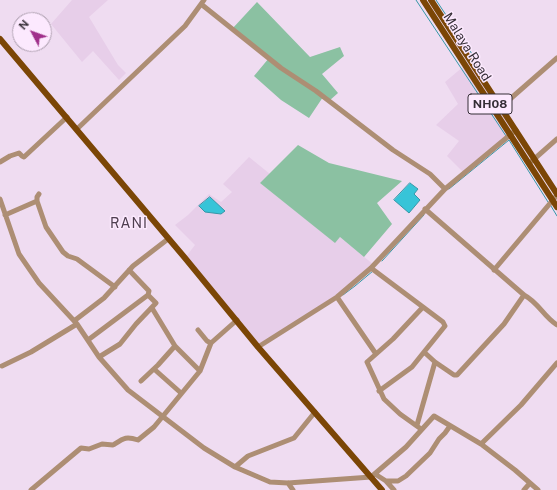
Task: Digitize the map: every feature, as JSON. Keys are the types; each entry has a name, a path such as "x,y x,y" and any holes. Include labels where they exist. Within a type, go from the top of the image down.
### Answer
{"main road":[{"name":"Malaya Road","path":"423,0 511,135 532,161"},
{"name":"NH08","path":"431,0 499,107 516,130 532,161 556,196 557,207"},
{"path":"0,39 67,117 258,347 373,476 382,490"}],"street":[{"path":"77,129 184,26 202,2 281,68 316,91 394,150 430,174 445,189"},
{"path":"499,107 557,58"},
{"path":"0,162 19,153 23,157 26,156 67,117"},
{"path":"258,347 337,297 371,268 445,189 516,130"},
{"path":"532,161 557,139"},
{"path":"39,194 37,201 46,227 63,252 68,256 77,259 115,287"},
{"path":"494,270 556,196"},
{"path":"0,199 19,254 28,270 45,291 75,323 99,357 128,390 204,448 235,468 270,482 288,483 373,476 386,481 398,481 406,476 430,453 438,439 450,426"},
{"path":"5,215 37,201"},
{"path":"425,210 494,270 535,303 552,322 557,325"},
{"path":"2,366 31,352 75,323 104,298 133,266 168,239"},
{"path":"371,268 443,322 444,326 412,366 379,391"},
{"path":"99,357 120,344 156,303 148,295 149,291 129,270"},
{"path":"88,340 148,295"},
{"path":"424,352 435,362 454,375 457,375 504,324 524,295"},
{"path":"337,297 376,354"},
{"path":"419,427 390,406 379,391 367,362 393,339 423,307"},
{"path":"152,308 175,346 188,361 200,371"},
{"path":"31,490 81,448 89,449 102,444 113,445 122,439 129,437 138,440 154,427 200,371 211,342 237,320"},
{"path":"198,330 207,341 211,342"},
{"path":"141,381 175,346"},
{"path":"373,476 406,447 419,427 435,362"},
{"path":"481,444 520,405 557,363"},
{"path":"154,369 181,393"},
{"path":"235,468 248,456 294,438 315,412"},
{"path":"419,427 434,416 481,444 538,490"},
{"path":"386,481 394,490"},
{"path":"288,483 293,490"},
{"path":"524,490 530,483"}],"shaded area":[{"path":"72,0 108,0 89,17 118,65 126,73 119,80 93,51 82,62 52,25 52,23"},
{"path":"470,61 516,130 464,173 447,156 459,141 436,125 458,104 445,82"},
{"path":"249,157 270,174 260,183 335,242 340,237 374,265 337,297 258,347 185,258 195,245 175,225 188,215 209,194 221,202 232,192 223,184"}],"green space":[{"path":"257,2 310,57 340,47 344,56 322,74 338,93 329,101 323,97 309,118 281,100 254,76 269,58 232,29"},
{"path":"298,145 329,163 402,181 377,203 392,224 364,257 340,237 335,243 260,183"}],"water":[{"path":"410,183 418,189 414,194 420,200 409,213 394,200"},
{"path":"210,197 225,211 221,214 205,212 199,206"}],"waterway":[{"path":"416,0 506,136"},
{"path":"436,0 472,54"},
{"path":"449,189 509,140 548,202"},
{"path":"551,206 557,216"},
{"path":"382,261 424,215"},
{"path":"343,295 373,271"}],"district":[{"name":"RANI","path":"129,224"}]}
